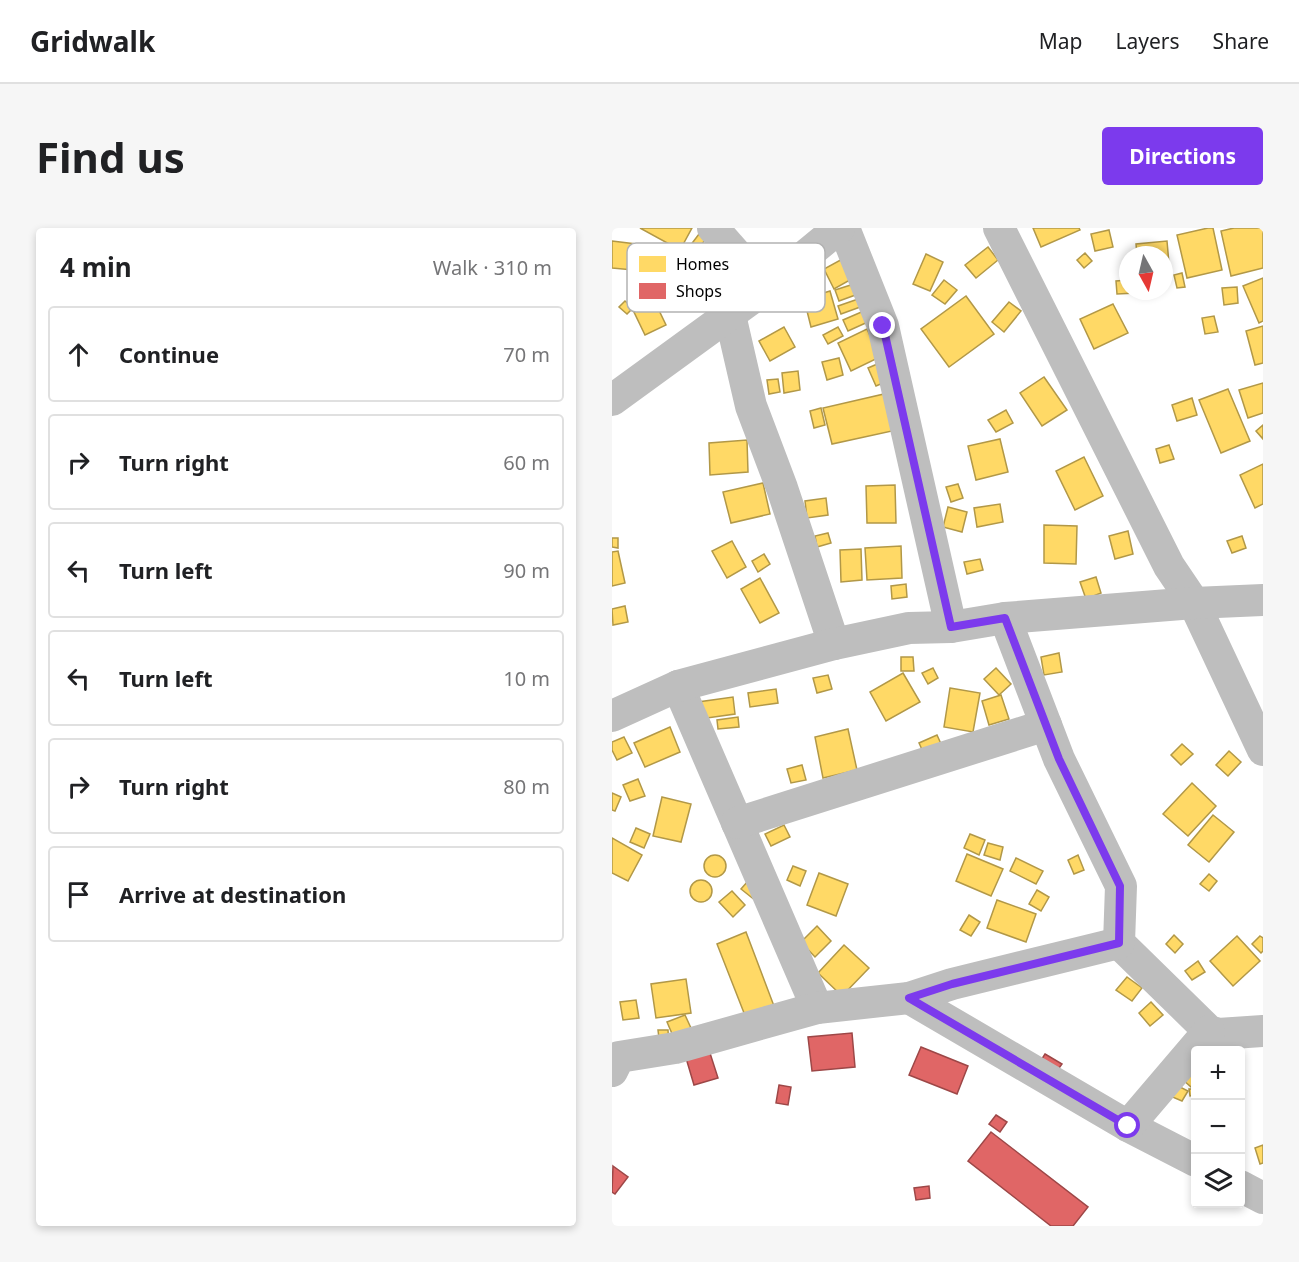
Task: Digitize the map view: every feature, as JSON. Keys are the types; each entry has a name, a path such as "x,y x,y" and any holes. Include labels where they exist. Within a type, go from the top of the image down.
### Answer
{"street":[{"path":"713,228 726,243"},
{"path":"821,243 839,228"},
{"path":"844,228 883,326 951,627"},
{"path":"999,228 1169,566 1194,603 1263,750"},
{"path":"612,400 733,312"},
{"path":"729,315 751,406 782,488 834,644"},
{"path":"612,716 678,686 834,644 909,628 951,627 1005,618 1194,603 1263,600"},
{"path":"1005,618 1059,759 1120,886 1119,943 1209,1031 1218,1034 1263,1031"},
{"path":"678,686 817,1008"},
{"path":"737,822 1046,725"},
{"path":"614,1055 675,1048 817,1008 909,998 952,984 1119,943"},
{"path":"909,998 1128,1126 1191,1158"},
{"path":"1128,1126 1209,1031"},
{"path":"1245,1188 1263,1198"}],"building: Homes":[{"path":"640,228 692,228 684,243 667,243"},
{"path":"1033,228 1079,228 1080,230 1041,247"},
{"path":"1213,228 1222,270 1187,278 1177,235"},
{"path":"1234,228 1263,228 1263,268 1231,276 1221,231"},
{"path":"1109,230 1113,247 1095,251 1091,234"},
{"path":"699,234 706,239 703,243 692,243"},
{"path":"612,241 628,243 627,269 612,268"},
{"path":"1167,241 1167,246 1136,246 1136,244"},
{"path":"988,247 998,260 976,278 965,265"},
{"path":"1085,253 1092,261 1084,268 1077,260"},
{"path":"926,254 943,262 930,291 913,284"},
{"path":"846,257 857,276 834,289 825,268"},
{"path":"1182,273 1185,287 1177,288 1174,275"},
{"path":"1263,278 1263,321 1259,323 1243,286"},
{"path":"944,280 957,290 945,304 932,295"},
{"path":"1116,281 1119,281 1119,294 1117,294"},
{"path":"857,283 861,293 839,301 835,290"},
{"path":"1237,287 1238,303 1224,305 1222,288"},
{"path":"830,291 838,319 811,327 807,312 825,312 825,293"},
{"path":"966,296 994,334 949,367 921,329"},
{"path":"861,298 863,306 841,314 838,306"},
{"path":"625,301 627,312 629,312 627,314 619,307"},
{"path":"1009,302 1021,311 1004,332 992,322"},
{"path":"1113,304 1128,333 1094,349 1080,319"},
{"path":"866,310 870,321 848,331 843,320"},
{"path":"634,312 660,312 666,325 645,335"},
{"path":"1214,316 1218,332 1205,334 1202,318"},
{"path":"1263,326 1263,363 1255,365 1246,331"},
{"path":"784,327 795,347 770,361 759,341"},
{"path":"838,327 843,336 828,344 823,335"},
{"path":"867,329 880,357 851,371 838,343"},
{"path":"839,358 843,375 827,380 822,362"},
{"path":"882,362 890,380 876,386 868,368"},
{"path":"798,371 800,390 784,393 782,373"},
{"path":"1044,377 1067,410 1042,426 1020,393"},
{"path":"778,379 780,392 769,394 767,380"},
{"path":"1263,383 1263,413 1248,418 1239,390"},
{"path":"1228,389 1250,441 1221,453 1199,400"},
{"path":"884,394 892,431 832,444 823,408"},
{"path":"1192,398 1197,415 1177,421 1172,405"},
{"path":"821,408 825,425 814,428 810,411"},
{"path":"1006,410 1013,423 996,432 988,420"},
{"path":"1263,425 1263,439 1256,431"},
{"path":"1000,439 1008,472 976,480 968,446"},
{"path":"747,440 748,472 710,475 709,443"},
{"path":"1169,445 1174,459 1160,463 1156,449"},
{"path":"1084,457 1103,496 1075,510 1056,471"},
{"path":"1263,464 1263,504 1255,508 1240,475"},
{"path":"763,483 770,514 731,523 723,492"},
{"path":"958,484 963,498 951,502 946,487"},
{"path":"895,485 896,523 867,523 866,486"},
{"path":"826,498 828,515 807,518 805,501"},
{"path":"1000,504 1003,522 977,527 974,508"},
{"path":"948,507 967,512 962,532 943,527"},
{"path":"1044,525 1077,526 1076,564 1044,563"},
{"path":"1128,531 1133,554 1115,559 1109,536"},
{"path":"828,533 831,543 817,547 815,536"},
{"path":"1242,536 1246,548 1232,553 1227,541"},
{"path":"612,538 618,538 618,548 612,547"},
{"path":"732,541 746,567 727,578 712,551"},
{"path":"901,546 902,578 867,580 865,548"},
{"path":"861,549 862,580 841,582 840,550"},
{"path":"618,551 625,583 612,586 612,552"},
{"path":"764,554 770,564 758,572 752,561"},
{"path":"980,559 983,570 967,574 964,562"},
{"path":"1096,577 1101,593 1086,599 1080,582"},
{"path":"760,578 779,613 760,623 741,589"},
{"path":"906,584 907,597 892,599 891,586"},
{"path":"625,606 628,622 613,625 612,609"},
{"path":"1059,653 1062,672 1044,675 1041,657"},
{"path":"901,657 913,657 914,671 901,671"},
{"path":"933,668 938,678 928,684 922,673"},
{"path":"996,668 1011,684 999,695 984,679"},
{"path":"903,673 920,702 886,721 870,692"},
{"path":"828,675 832,689 817,693 813,678"},
{"path":"950,688 980,693 973,732 944,727"},
{"path":"776,689 778,703 750,707 748,693"},
{"path":"1001,695 1009,719 989,725 982,701"},
{"path":"733,697 735,714 700,719 698,702"},
{"path":"738,717 739,727 718,729 717,720"},
{"path":"670,727 680,752 645,767 634,743"},
{"path":"848,729 857,770 823,778 815,737"},
{"path":"937,735 942,746 924,754 919,743"},
{"path":"624,737 632,753 617,760 612,750 612,742"},
{"path":"1182,744 1193,754 1181,765 1171,755"},
{"path":"1229,751 1241,762 1228,776 1216,765"},
{"path":"802,765 806,780 791,783 787,769"},
{"path":"638,779 645,796 630,801 623,785"},
{"path":"1192,783 1216,806 1188,836 1163,814"},
{"path":"612,793 621,797 615,811 612,810"},
{"path":"662,797 691,804 681,842 653,836"},
{"path":"1213,815 1234,832 1209,862 1188,845"},
{"path":"784,825 790,837 771,846 765,834"},
{"path":"636,828 650,834 644,848 630,842"},
{"path":"970,834 985,840 979,855 964,848"},
{"path":"612,838 642,855 628,881 612,873"},
{"path":"988,843 1003,847 1000,860 984,855"},
{"path":"967,854 1003,869 991,896 956,881"},
{"path":"715,855 725,862 726,866 719,876 715,877 705,870 704,866 711,856"},
{"path":"1078,855 1084,870 1074,874 1068,860"},
{"path":"1016,858 1043,871 1036,884 1010,871"},
{"path":"793,866 806,871 800,886 787,880"},
{"path":"819,873 848,884 836,916 807,905"},
{"path":"1209,874 1217,881 1209,891 1200,884"},
{"path":"701,880 711,887 712,891 705,901 701,902 691,895 690,891 697,881"},
{"path":"748,881 761,905 741,889"},
{"path":"1037,890 1049,897 1041,911 1029,904"},
{"path":"732,891 745,905 733,917 719,902"},
{"path":"997,900 1036,914 1026,942 987,928"},
{"path":"969,915 980,922 971,936 960,930"},
{"path":"817,926 831,941 815,957 801,942"},
{"path":"746,932 774,1006 746,1018 717,944"},
{"path":"1174,935 1183,944 1175,953 1166,944"},
{"path":"1237,936 1260,961 1233,986 1210,961"},
{"path":"1260,936 1263,938 1261,953 1252,944"},
{"path":"844,945 869,968 842,996 818,973"},
{"path":"1198,961 1205,972 1192,980 1185,971"},
{"path":"1127,977 1142,988 1132,1001 1116,990"},
{"path":"686,979 691,1013 656,1018 651,984"},
{"path":"636,1000 639,1018 623,1020 620,1002"},
{"path":"1151,1002 1163,1015 1150,1026 1139,1013"},
{"path":"685,1015 691,1028 673,1036 667,1022"},
{"path":"658,1030 668,1030 669,1046 660,1047"},
{"path":"1189,1071 1191,1073 1191,1087 1182,1079"},
{"path":"1176,1085 1188,1091 1182,1101 1170,1096"},
{"path":"1263,1145 1263,1163 1260,1164 1255,1148"}],"building: Shops":[{"path":"852,1033 855,1067 812,1071 808,1037"},
{"path":"921,1047 968,1066 957,1094 909,1075"},
{"path":"709,1050 718,1078 694,1085 686,1058"},
{"path":"1045,1054 1062,1064 1054,1075 1038,1065"},
{"path":"779,1085 791,1087 788,1105 776,1103"},
{"path":"996,1115 1007,1122 1000,1132 989,1124"},
{"path":"991,1132 1088,1207 1073,1226 1051,1226 968,1161"},
{"path":"613,1166 628,1177 615,1194 612,1192"},
{"path":"929,1186 930,1198 916,1200 914,1188"}],"route":[{"path":"883,326 951,627 1005,618 1059,759 1120,886 1119,943 952,984 909,998 1128,1126"}]}
